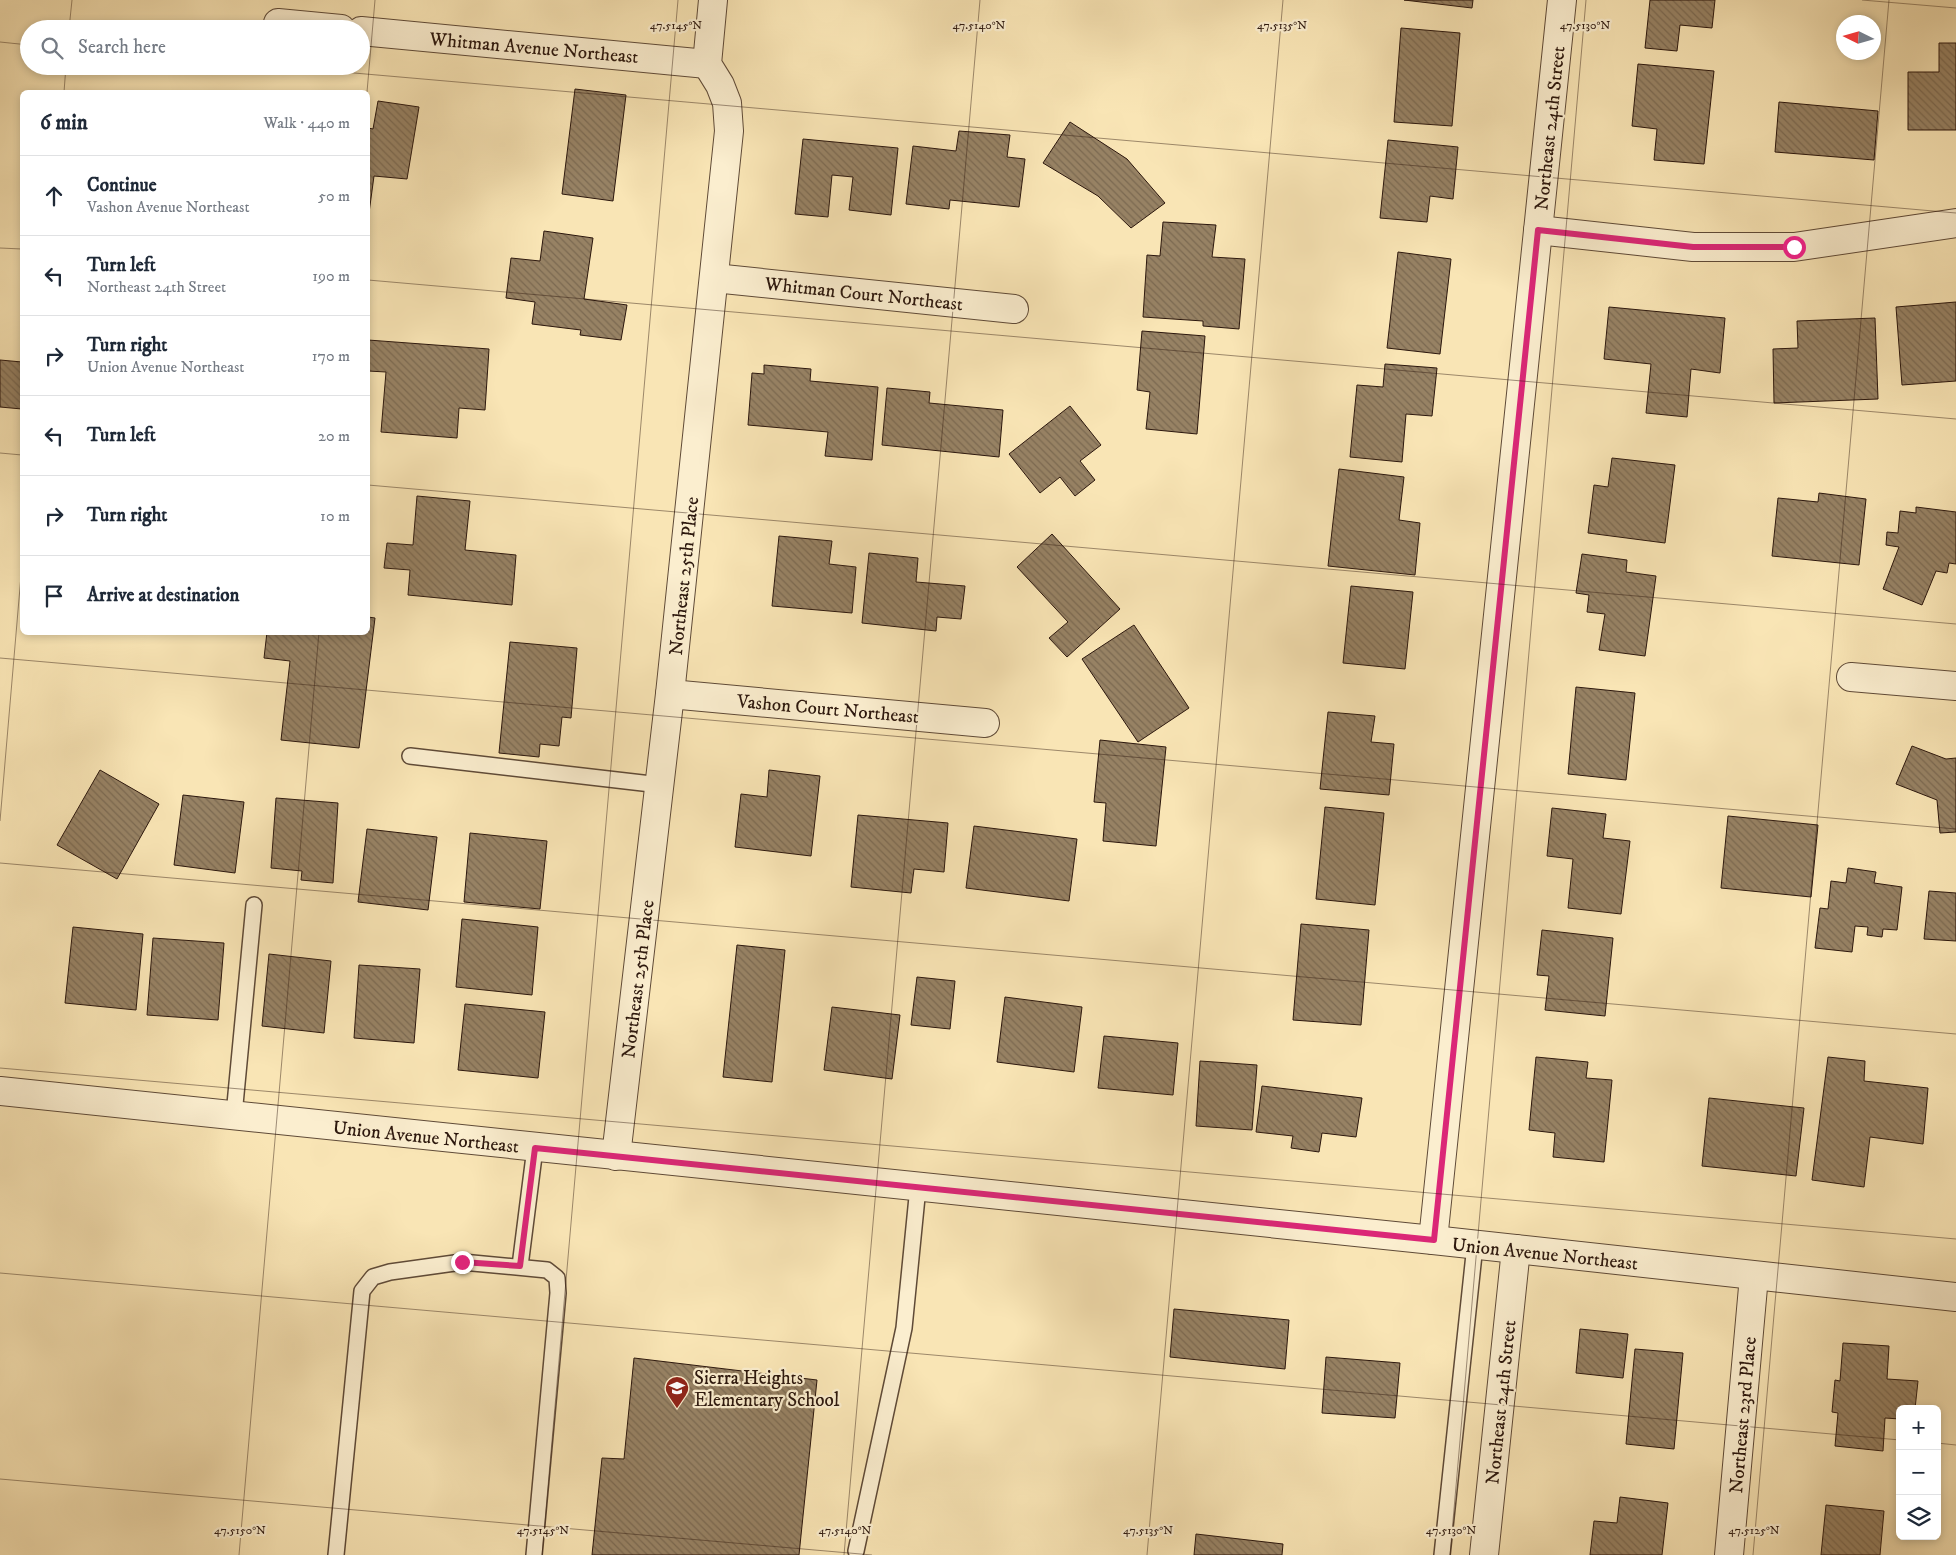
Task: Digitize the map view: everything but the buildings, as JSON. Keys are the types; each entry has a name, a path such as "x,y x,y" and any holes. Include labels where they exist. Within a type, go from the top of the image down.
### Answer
{"street":[{"path":"707,64 713,0"},
{"name":"Northeast 24th Street","path":"1434,1240 1562,0"},
{"name":"Whitman Avenue Northeast","path":"370,32 707,64"},
{"name":"Northeast 25th Place","path":"616,1156 670,694 728,131 727,103 720,85 707,64"},
{"path":"1538,230 1693,247 1794,247 1956,223"},
{"name":"Whitman Court Northeast","path":"714,278 1014,309"},
{"path":"1851,677 1956,686"},
{"name":"Vashon Court Northeast","path":"670,694 985,723"},
{"name":"Union Avenue Northeast","path":"0,1090 535,1148 1434,1240 1956,1297"},
{"name":"Northeast 24th Street","path":"1484,1555 1516,1249"},
{"name":"Northeast 23rd Place","path":"1729,1555 1754,1276"}],"lane":[{"path":"410,756 660,785"},
{"path":"234,1116 254,905"},
{"path":"520,1266 535,1148"},
{"path":"856,1551 904,1328 918,1187"},
{"path":"1442,1555 1476,1245"},
{"path":"336,1555 362,1291 373,1277 390,1272 462,1262 547,1270 557,1278 558,1293 534,1555"}],"place":[{"name":"Sierra Heights Elementary School","path":"677,1409"}],"route":[{"path":"462,1262 520,1266 535,1148 1434,1240 1538,230 1693,247 1794,247"}]}
